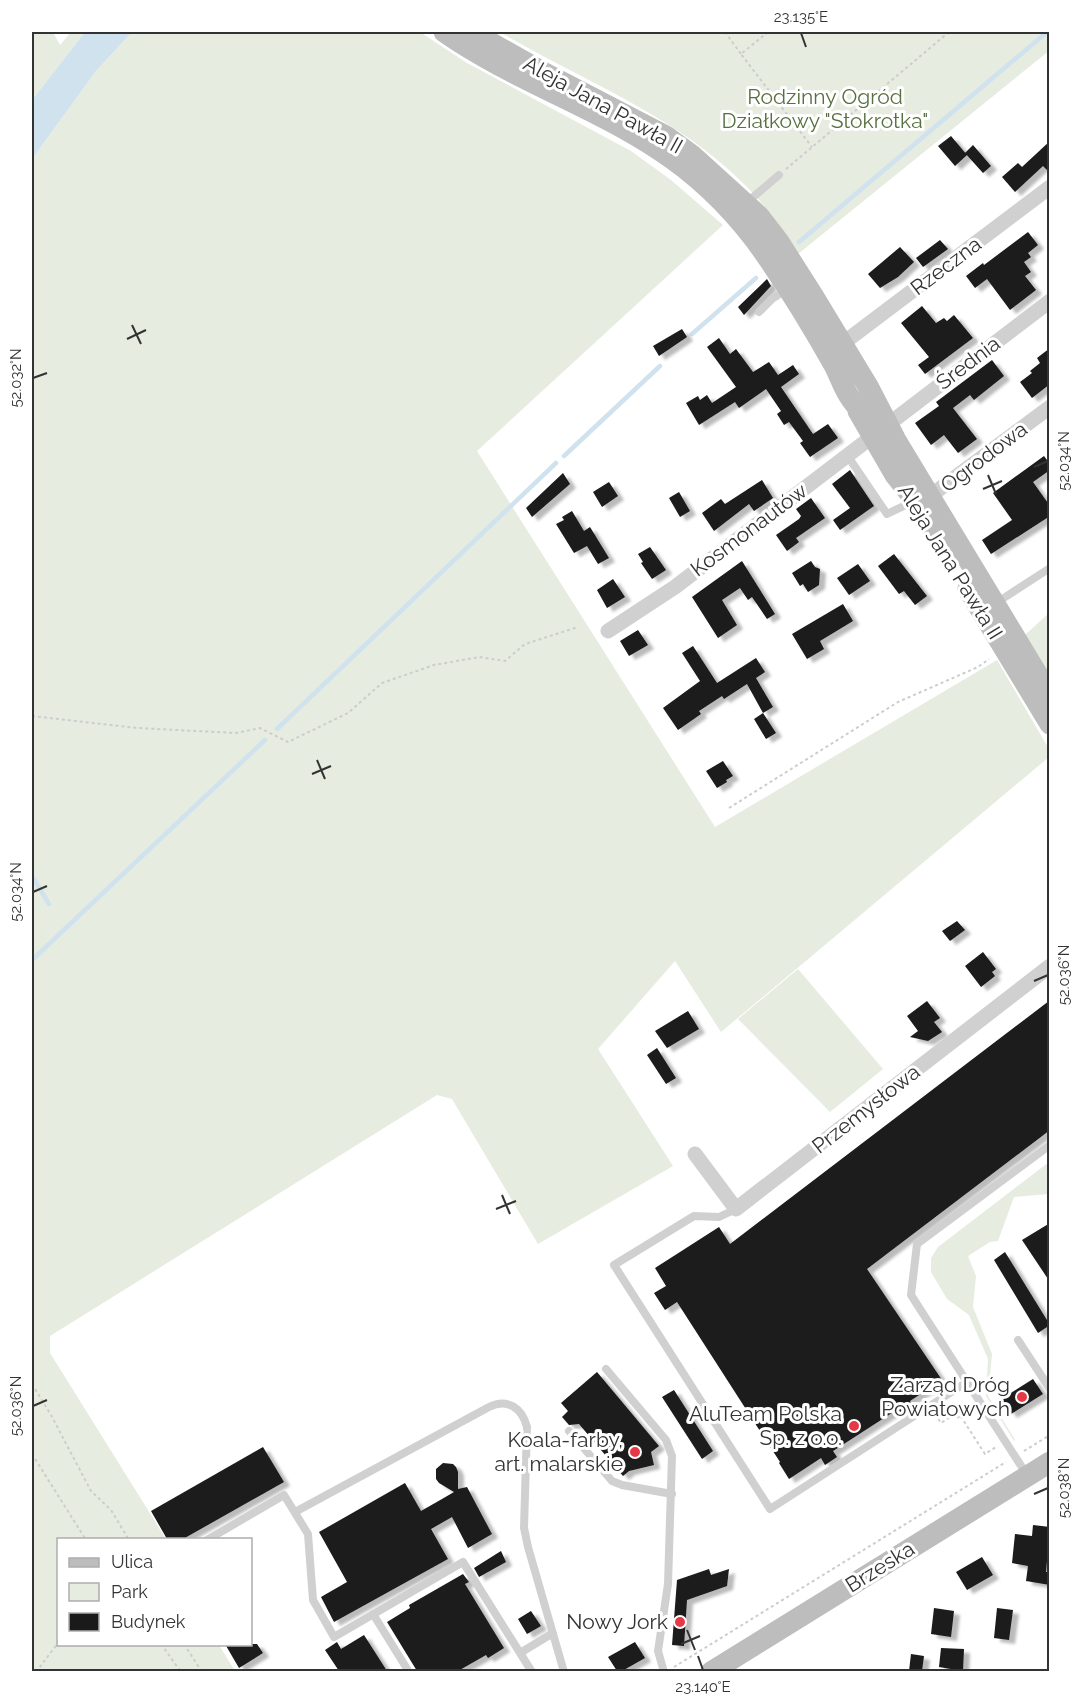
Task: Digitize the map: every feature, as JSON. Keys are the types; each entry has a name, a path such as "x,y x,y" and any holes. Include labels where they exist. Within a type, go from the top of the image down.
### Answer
{"street":[{"name":"Aleja Jana Pawła II","path":"444,32 533,84 623,129 657,149 684,168 729,208 753,237 788,289 852,400 868,417 879,424 879,431"},
{"name":"Aleja Jana Pawła II","path":"472,32 666,136 693,156 759,216 779,242 814,297 868,388 879,431 921,501 1011,645 1050,695"},
{"name":"Rzeczna","path":"842,344 1050,187"},
{"path":"788,289 797,288 807,291 814,297"},
{"name":"Średnia","path":"879,431 1050,301"},
{"path":"835,367 834,359 842,344"},
{"name":"Ogrodowa","path":"921,501 1050,407"},
{"name":"Kosmonautów","path":"608,631 669,591 879,431"},
{"name":"Aleja Jana Pawła II","path":"921,501 994,604 1011,645 1050,724"},
{"name":"Przemysłowa","path":"736,1209 1050,966"},
{"path":"695,1154 736,1209"},
{"name":"Brzeska","path":"711,1671 1050,1462"}],"lane":[{"path":"746,203 779,175"},
{"path":"759,312 772,298 788,289"},
{"path":"847,455 887,514 921,501"},
{"path":"994,604 1050,568"},
{"path":"1028,1476 911,1295 918,1244 1050,1145"},
{"path":"736,1209 719,1217 694,1216 614,1265 770,1509 967,1382"},
{"path":"1018,1340 1050,1389"},
{"path":"606,1369 666,1440 670,1448 673,1467 668,1584 658,1651 665,1671"},
{"path":"295,1512 489,1407 500,1403 510,1404 522,1414 527,1427 524,1528 564,1671"},
{"path":"569,1431 612,1481 672,1494"},
{"path":"209,1538 284,1496 308,1534 313,1600 334,1637 463,1562 532,1671"},
{"path":"373,1614 409,1671"},
{"path":"520,1653 553,1633"}],"path":[{"path":"725,32 812,147"},
{"path":"741,54 768,32"},
{"path":"779,175 949,32"},
{"path":"32,716 137,728 236,733 260,728 288,742 348,713 382,683 434,665 479,657 505,661 525,644 578,627"},
{"path":"729,808 898,702 978,667 1011,645"},
{"path":"32,1384 91,1491 111,1510 128,1538"},
{"path":"959,1417 980,1403"},
{"path":"941,1423 958,1412 959,1417 985,1454 1005,1441"},
{"path":"665,1671 1050,1435"},
{"path":"32,1454 85,1538"},
{"path":"36,1671 57,1644"},
{"path":"162,1646 181,1671"},
{"path":"185,1646 202,1671"}],"green space":[{"path":"32,32 53,32 60,45 71,32 85,32 32,100"},
{"path":"132,32 420,32 467,63 631,151 671,180 723,225 477,451 715,827 997,660 1049,749 1049,757 721,1032 675,961 598,1049 673,1166 538,1244 452,1099 437,1095 50,1336 50,1353 165,1538 57,1538 57,1646 220,1646 235,1671 32,1672 32,159 96,71"},
{"name":"Rodzinny Ogród Działkowy \"Stokrotka\"","path":"500,32 1049,32 1050,50 798,254 753,193 718,160 689,138 628,101"},
{"path":"1049,613 1049,676 1025,635"},
{"path":"798,969 883,1069 830,1112 738,1019"},
{"path":"1049,1162 1049,1194 1014,1197 998,1241 990,1242 968,1256 976,1276 973,1307 992,1354 988,1396 1014,1441 986,1396 988,1359 969,1315 947,1299 931,1272 931,1258 938,1247"}],"water":[{"path":"85,32 132,32 96,71 32,159 32,100"}],"building":[{"path":"951,136 967,155 955,166 938,146"},
{"path":"1050,141 1050,173 1043,166 1015,192 1002,177 1018,163 1022,167"},
{"path":"973,145 991,166 983,173 965,153"},
{"path":"1028,232 1038,245 1028,253 1031,257 1024,262 1031,272 1025,276 1036,290 1010,310 987,279 975,288 966,276"},
{"path":"940,240 948,249 923,267 916,258"},
{"path":"900,247 914,262 898,277 880,288 868,274"},
{"path":"767,279 771,286 744,315 738,307"},
{"path":"922,306 936,323 944,318 947,321 954,315 973,338 925,374 918,365 929,357 901,323"},
{"path":"682,329 687,337 659,356 653,346"},
{"path":"719,338 730,354 736,349 753,372 769,362 778,375 793,365 799,374 781,387 813,434 828,424 838,438 810,457 800,443 803,441 789,422 784,425 777,414 781,411 766,389 739,408 735,402 699,425 686,403 698,396 700,400 707,395 712,403 736,387 707,347"},
{"path":"1050,348 1050,384 1032,398 1020,382 1040,363 1037,358"},
{"path":"992,360 1004,376 974,400 970,395 953,408 977,439 958,453 944,435 931,445 915,423 939,406 936,402"},
{"path":"1044,456 1050,464 1050,470 1033,482 1050,506 1050,516 991,554 982,540 1012,520 993,493"},
{"path":"850,470 874,506 840,530 833,520 850,508 832,484"},
{"path":"563,473 570,484 532,517 526,508"},
{"path":"762,480 773,498 754,511 749,504 714,531 702,513 721,499 725,504"},
{"path":"609,482 618,496 602,507 593,492"},
{"path":"679,492 690,511 680,517 669,498"},
{"path":"811,498 825,518 796,538 799,542 787,551 776,535 799,519 801,516 796,509"},
{"path":"572,511 584,531 590,527 609,558 598,564 587,546 574,553 556,524 564,520 562,517"},
{"path":"650,547 666,570 652,579 638,554"},
{"path":"894,554 927,596 915,605 904,591 899,594 878,566"},
{"path":"742,561 775,614 767,619 752,597 748,600 740,588 722,600 737,625 718,638 692,597"},
{"path":"811,561 815,567 820,569 819,585 808,592 803,584 800,586 792,573"},
{"path":"858,564 870,581 849,595 837,578"},
{"path":"613,579 625,597 607,608 597,590"},
{"path":"843,604 853,621 820,641 824,649 807,659 792,634"},
{"path":"638,630 648,645 629,656 620,641"},
{"path":"693,646 717,683 756,658 765,672 756,678 773,707 763,713 747,684 699,711 701,714 678,730 663,708 700,681 682,653"},
{"path":"763,713 776,733 766,739 754,719"},
{"path":"723,761 733,776 717,788 706,771"},
{"path":"957,921 965,930 950,941 942,931"},
{"path":"983,952 996,969 992,972 995,976 981,987 965,966"},
{"path":"927,1001 940,1018 934,1022 942,1032 928,1041 910,1037 918,1031 907,1016"},
{"path":"1049,1001 1050,1130 867,1269 942,1380 910,1401 914,1408 902,1415 898,1409 833,1451 837,1457 825,1465 821,1458 789,1479 677,1302 665,1310 654,1293 666,1286 655,1268 719,1227 730,1244"},
{"path":"688,1011 699,1029 667,1048 655,1031"},
{"path":"657,1048 676,1078 666,1084 647,1055"},
{"path":"1050,1223 1050,1282 1022,1240"},
{"path":"1005,1252 1050,1325 1038,1333 994,1260"},
{"path":"597,1372 659,1446 651,1452 654,1465 629,1471 623,1476 579,1424 569,1425 562,1417 568,1411 561,1403"},
{"name":"Zarząd Dróg Powiatowych","path":"1033,1379 1043,1394 1011,1414 1001,1399"},
{"path":"674,1390 713,1451 702,1459 662,1397"},
{"path":"263,1447 284,1482 185,1538 166,1538 151,1511"},
{"path":"443,1463 453,1464 456,1467 458,1489 467,1487 492,1534 468,1548 452,1517 431,1529 448,1559 334,1622 321,1597 347,1582 319,1532 405,1483 421,1511 454,1492 436,1479 436,1469"},
{"path":"1033,1525 1050,1527 1046,1572 1050,1572 1050,1585 1026,1581 1028,1566 1012,1563 1015,1534 1032,1536"},
{"path":"501,1551 506,1562 479,1577 474,1568"},
{"path":"982,1557 993,1575 967,1590 956,1572"},
{"path":"709,1569 711,1575 729,1569 727,1586 687,1600 684,1646 672,1645 677,1580"},
{"path":"463,1574 469,1582 465,1584 504,1648 458,1671 417,1671 387,1622 410,1608 409,1605"},
{"path":"934,1608 954,1611 951,1637 931,1634"},
{"path":"997,1608 1013,1610 1009,1640 994,1638"},
{"path":"531,1611 541,1626 527,1634 518,1619"},
{"path":"364,1635 387,1671 339,1671 325,1650 337,1642 341,1649"},
{"path":"635,1642 645,1658 622,1671 617,1671 608,1657"},
{"path":"257,1644 263,1653 239,1668 226,1646"},
{"path":"941,1648 964,1649 963,1671 939,1667"},
{"path":"911,1654 924,1656 922,1671 909,1671"}],"waterway":[{"path":"799,242 1047,32"},
{"path":"692,334 756,278"},
{"path":"564,456 660,366"},
{"path":"277,729 556,463"},
{"path":"32,960 265,740"},
{"path":"32,876 49,904"}],"place":[{"name":"Zarząd Dróg Powiatowych","path":"1022,1397"},
{"name":"AluTeam Polska Sp. z o.o.","path":"854,1426"},
{"name":"Koala-farby, art. malarskie","path":"635,1452"},
{"name":"Nowy Jork","path":"680,1622"}]}
